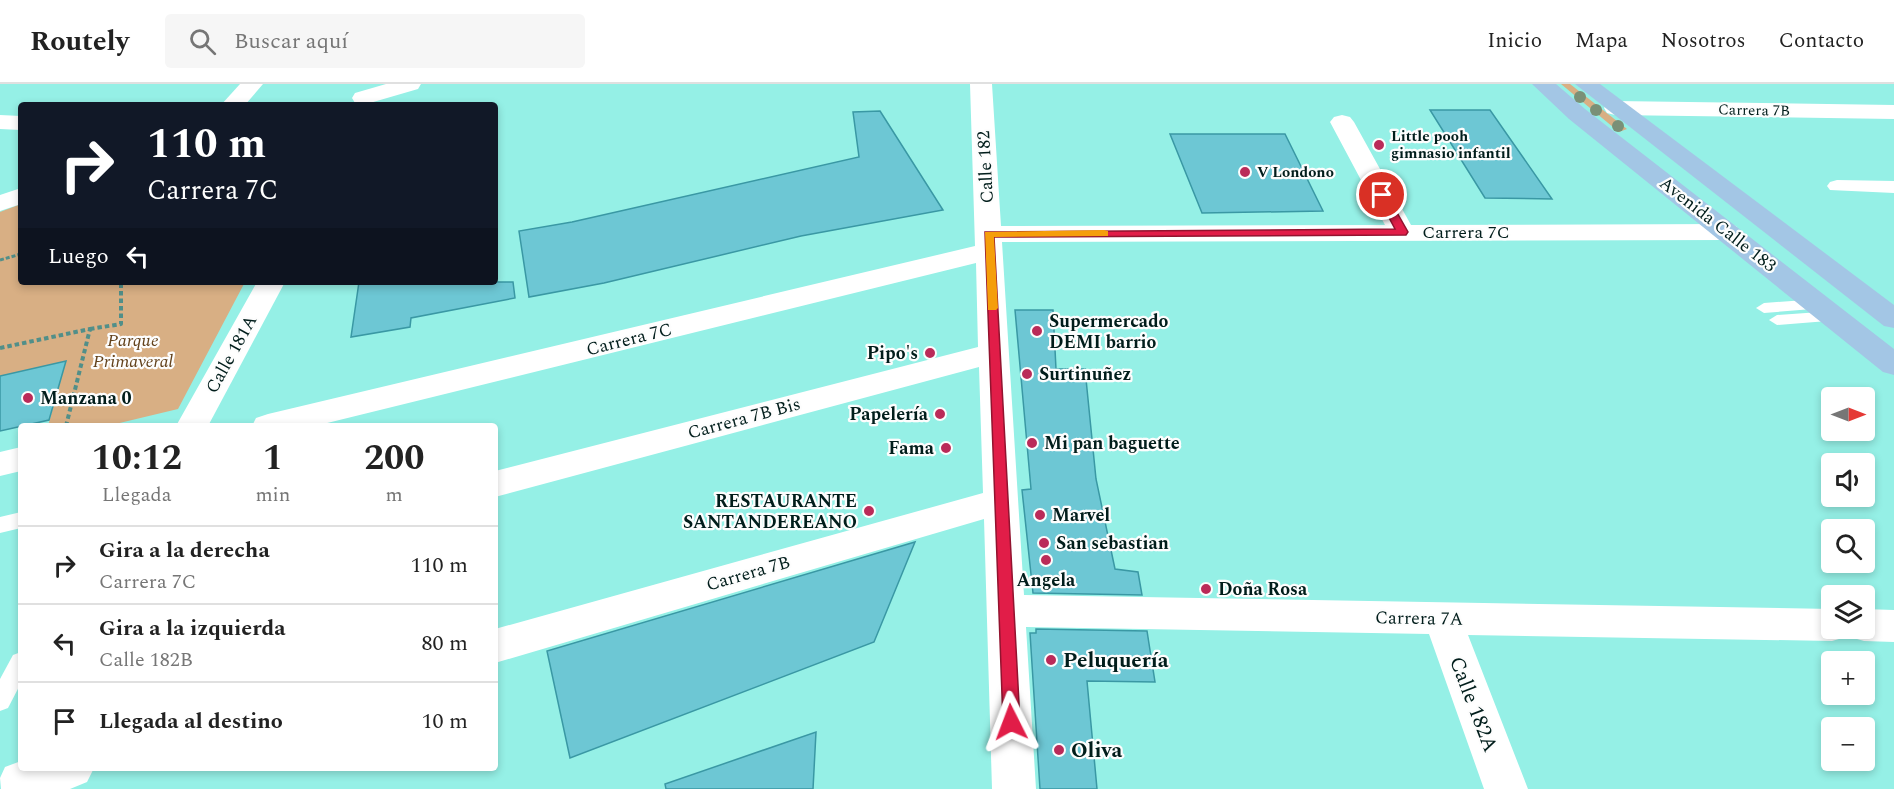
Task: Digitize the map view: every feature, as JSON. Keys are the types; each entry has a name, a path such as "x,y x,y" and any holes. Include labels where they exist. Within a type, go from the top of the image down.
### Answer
{"main road":[{"name":"Avenida Calle 183","path":"1543,84 1577,114 1894,365"},
{"name":"Avenida Calle 183","path":"1586,84 1615,108 1889,311"}],"street":[{"path":"235,102 252,84"},
{"path":"363,98 410,84"},
{"name":"Calle 182","path":"981,84 1014,789"},
{"name":"Carrera 7B","path":"1615,108 1893,113"},
{"path":"0,122 18,123"},
{"path":"1342,122 1402,232"},
{"path":"1837,186 1894,187"},
{"path":"0,203 18,197"},
{"name":"Carrera 7C","path":"280,423 989,243 1402,232 1727,231"},
{"name":"Calle 181A","path":"186,423 270,285"},
{"name":"Carrera 7B Bis","path":"498,483 994,353"},
{"path":"0,464 18,460"},
{"name":"Carrera 7B","path":"498,645 1001,501"},
{"name":"Carrera 7A","path":"1006,611 1821,625"},
{"name":"Calle 182A","path":"1442,618 1506,789"},
{"path":"1875,626 1894,626"},
{"path":"22,780 60,771"}],"lane":[{"path":"1764,308 1826,310"},
{"path":"1778,320 1826,310"},
{"path":"0,525 18,521"},
{"path":"0,701 18,668"}],"path":[{"path":"0,260 18,255"},
{"path":"0,348 121,324 121,285"},
{"path":"67,423 90,329"}],"green space":[{"path":"1561,84 1570,84 1627,129 1619,132"},
{"name":"Parque Primaveral","path":"18,205 18,285 243,285 178,409 120,423 49,423 65,362 0,376 0,212"}],"building":[{"path":"1430,110 1490,110 1552,199 1485,198"},
{"path":"880,111 943,210 801,236 604,283 529,297 519,231 572,222 859,157 853,112"},
{"name":"V Londono","path":"1170,134 1285,134 1323,211 1202,213"},
{"path":"498,282 513,282 515,298 411,318 410,327 351,337 359,285 498,285"},
{"path":"1015,310 1053,310 1056,369 1085,369 1096,479 1115,569 1138,572 1142,595 1033,593 1022,490 1031,489"},
{"name":"Manzana 0","path":"66,361 49,420 18,423 18,427 0,431 0,376"},
{"path":"915,542 874,642 570,758 547,651"},
{"path":"1036,629 1147,631 1155,682 1087,681 1097,789 1040,789 1030,633 1036,633"},
{"path":"816,732 813,789 666,789 665,784"}],"slow traffic":[{"path":"992,308 989,234 1104,234"}],"place":[{"name":"Little pooh gimnasio infantil","path":"1379,145"},
{"name":"V Londono","path":"1245,172"},
{"name":"Supermercado DEMI barrio","path":"1037,331"},
{"name":"Pipo's","path":"930,353"},
{"name":"Surtinuñez","path":"1027,374"},
{"name":"Manzana 0","path":"28,398"},
{"name":"Papelería","path":"940,414"},
{"name":"Mi pan baguette","path":"1032,443"},
{"name":"Fama","path":"946,448"},
{"name":"RESTAURANTE SANTANDEREANO","path":"869,511"},
{"name":"Marvel","path":"1040,515"},
{"name":"San sebastian","path":"1044,543"},
{"name":"Angela","path":"1046,560"},
{"name":"Doña Rosa","path":"1206,589"},
{"name":"Peluquería","path":"1051,660"},
{"name":"Oliva","path":"1059,750"}],"route":[{"path":"1011,722 989,234 1402,232 1382,195"}]}
